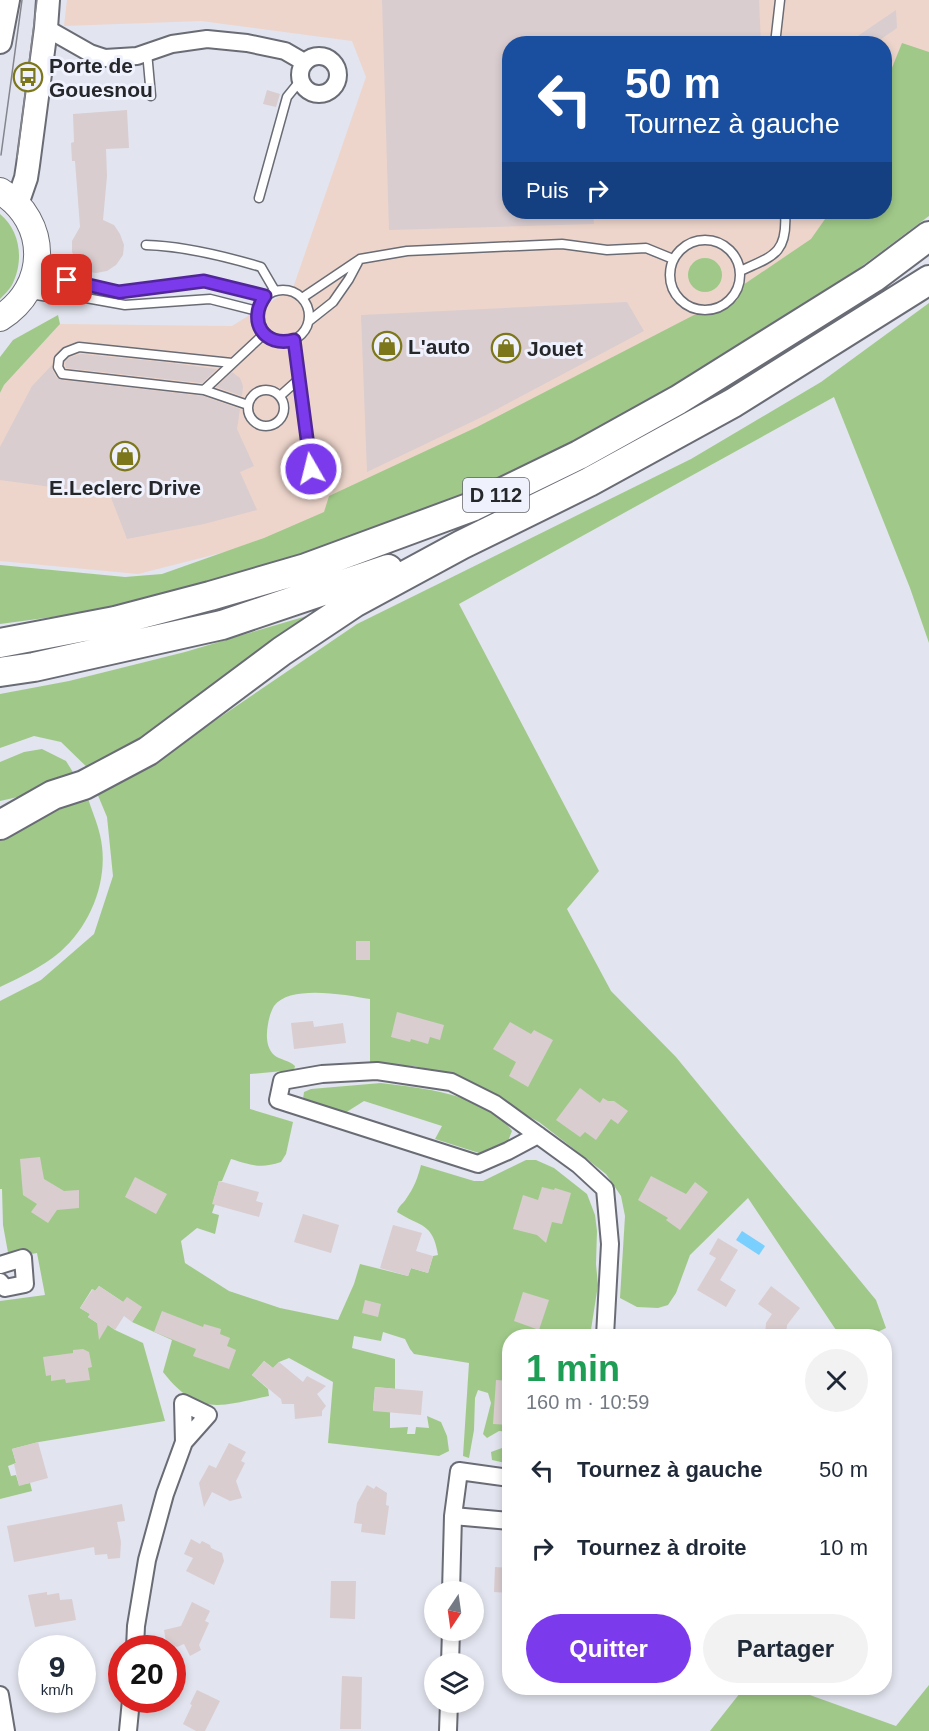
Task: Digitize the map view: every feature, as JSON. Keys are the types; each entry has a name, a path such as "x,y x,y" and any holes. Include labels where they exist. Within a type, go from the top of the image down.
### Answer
{"highway":[{"name":"D 112","path":"5,642 115,621 210,596 306,568 474,506 579,455 678,400 873,279 929,236"},
{"name":"D 112","path":"0,672 34,667 222,625 461,545 589,482 733,404 929,280"},
{"path":"0,825 53,795 84,784 148,751 282,651 354,603 461,545"}],"main road":[{"path":"0,42 8,0"},
{"path":"0,318 12,310 26,294 34,279 37,263 36,242 29,221 8,197 26,178 48,0"}],"street":[{"path":"46,28 90,53 105,58 137,56 172,44 207,39 247,43 285,51 304,62"},
{"path":"315,56 328,58 336,67 338,79 332,90 320,95 308,91 300,81 299,74 304,62 315,56"},
{"path":"538,1135 478,1164 278,1100 282,1081 322,1074 377,1071 451,1082 495,1104 538,1135 579,1165 605,1189 610,1244 604,1329"},
{"path":"0,1265 23,1258 25,1284 5,1288 0,1282"},
{"path":"136,1635 147,1560 165,1494 183,1442"},
{"path":"451,1581 453,1516 459,1471 502,1477"},
{"path":"453,1516 502,1520"},
{"path":"0,1695 6,1731"},
{"path":"128,1731 130,1713"},
{"path":"448,1731 449,1713"}],"lane":[{"path":"776,36 780,0"},
{"path":"147,52 151,96"},
{"path":"259,198 287,97 300,81"},
{"path":"740,271 773,256 783,242 785,219"},
{"path":"696,241 716,241 725,246 738,261 740,271 740,281 731,299 714,309 704,310 685,304 677,297 670,279 673,259 679,251 696,241"},
{"path":"303,298 360,259 407,251 562,244 607,250 646,248 673,259"},
{"path":"146,245 177,248 261,267 275,291"},
{"path":"309,321 333,302 360,259"},
{"path":"37,263 67,280 119,292 204,281 265,296"},
{"path":"288,290 303,298 307,304 309,321 301,335 294,340 278,342 264,334 259,327 257,311 265,296 275,291 288,290"},
{"path":"26,294 61,299 75,296 125,305 210,299 257,311"},
{"path":"204,390 264,334"},
{"path":"294,340 311,469"},
{"path":"232,363 79,347 66,352 59,359 58,367 62,374 204,390 248,405"},
{"path":"280,396 299,379"},
{"path":"270,390 280,396 284,408 276,423 264,426 253,421 249,416 248,405 253,395 270,390"}],"shaded area":[{"path":"67,0 929,0 929,57 892,122 892,36 502,36 502,219 846,219 777,284 319,528 138,574 0,561 0,393 4,385 60,324 232,326 293,288 366,77 352,41 201,21 64,26"}],"green space":[{"path":"902,43 929,52 929,216 838,284 662,395 558,451 460,495 337,543 151,600 90,612 0,624 0,565 125,577 162,574 264,538 324,512 329,496 477,427 694,315 718,313 737,300 743,285 811,239 825,219 892,219 892,68"},
{"path":"0,214 7,221 16,238 19,257 12,285 0,299"},
{"path":"705,258 717,263 722,275 717,287 705,292 693,287 688,275 693,263"},
{"path":"929,303 929,643 910,588 834,397 459,604 599,871 567,909 611,991 676,1057 876,1300 886,1328 835,1329 748,1198 690,1255 676,1293 668,1305 658,1308 637,1307 620,1298 625,1216 621,1196 606,1174 539,1122 514,1109 500,1096 458,1076 414,1066 370,1065 370,999 319,993 292,995 282,999 274,1006 269,1019 267,1037 271,1052 276,1057 293,1064 294,1070 250,1074 250,1109 293,1122 286,1154 281,1162 261,1166 231,1159 222,1181 219,1181 213,1203 215,1204 212,1213 219,1215 215,1234 197,1228 181,1241 185,1263 229,1291 280,1308 338,1320 360,1264 408,1276 411,1268 428,1273 433,1256 438,1255 433,1236 429,1231 397,1212 413,1187 421,1165 474,1181 483,1181 526,1160 536,1160 554,1168 587,1194 595,1215 598,1285 591,1329 502,1329 502,1431 487,1438 483,1434 491,1403 488,1393 478,1390 475,1398 474,1430 469,1458 463,1456 469,1363 414,1354 405,1339 383,1332 381,1341 354,1336 352,1348 395,1359 395,1389 375,1387 373,1410 390,1412 390,1428 408,1427 407,1434 415,1434 416,1427 429,1428 427,1416 441,1422 447,1436 449,1451 439,1456 328,1443 333,1382 289,1358 279,1362 273,1368 264,1361 252,1375 268,1389 269,1396 237,1403 211,1405 187,1396 163,1372 172,1340 132,1322 141,1308 123,1302 99,1286 95,1291 92,1289 80,1308 90,1314 88,1317 97,1323 108,1325 143,1343 165,1421 39,1442 12,1449 16,1463 8,1466 11,1476 16,1475 19,1485 30,1483 32,1491 0,1499 0,1301 45,1295 37,1253 9,1258 3,1225 2,1189 0,1189 0,1001 41,980 94,934 113,876 107,817 97,793 135,775 357,624 691,459 821,382"},
{"path":"58,315 60,324 4,385 0,393 0,357 13,340"},
{"path":"317,613 263,657 92,772 61,742 34,736 0,748 0,694 69,681 185,652"},
{"path":"42,749 66,761 76,777 40,792 0,801 0,762 24,752"},
{"path":"87,796 99,830 102,851 100,883 96,899 81,928 60,952 39,967 0,987 0,839"},
{"path":"381,1083 415,1087 470,1101 501,1119 512,1131 508,1141 479,1153 435,1139 442,1126 364,1101 345,1113 303,1099 304,1092 311,1089"},
{"path":"502,1448 502,1462 492,1460 491,1452"},
{"path":"929,1685 929,1731 710,1731 738,1695 810,1695 896,1726"}],"water":[{"path":"742,1231 765,1246 759,1255 736,1240"}],"building":[{"path":"382,0 759,0 761,36 502,36 502,219 594,219 594,224 389,230"},
{"path":"896,10 897,28 886,36 858,36"},
{"path":"267,90 280,94 276,107 263,104"},
{"path":"127,110 129,148 106,149 107,176 103,220 114,225 120,234 124,245 123,255 116,265 107,271 90,272 77,262 72,252 72,241 80,227 75,161 72,161 73,114"},
{"path":"627,302 644,331 486,415 367,472 361,315"},
{"path":"81,354 217,369 202,383 66,368 65,362 70,357"},
{"name":"E.Leclerc Drive","path":"52,365 56,377 61,380 203,396 240,409 237,429 254,466 240,472 257,510 204,524 127,539 110,495 0,480 0,447 32,386"},
{"path":"232,372 240,378 243,386 242,396 216,387"},
{"path":"356,941 370,941 370,960 356,960"},
{"path":"397,1012 444,1025 440,1040 430,1037 428,1044 391,1037"},
{"path":"313,1021 314,1027 343,1023 346,1043 294,1049 291,1023"},
{"path":"510,1022 531,1034 534,1030 553,1040 528,1087 509,1076 516,1062 493,1049"},
{"path":"580,1088 600,1103 603,1098 614,1101 628,1111 618,1124 611,1119 596,1140 585,1132 580,1137 556,1120"},
{"path":"40,1157 44,1179 64,1191 79,1190 79,1208 57,1210 48,1223 31,1212 37,1204 23,1195 20,1159"},
{"path":"651,1176 686,1194 695,1182 708,1192 680,1230 666,1220 668,1218 638,1200"},
{"path":"135,1177 167,1194 156,1214 125,1197"},
{"path":"219,1181 259,1192 256,1201 263,1203 259,1217 212,1204"},
{"path":"542,1187 571,1193 562,1224 552,1222 546,1243 537,1235 513,1229 523,1195 538,1200"},
{"path":"303,1214 339,1225 331,1253 294,1242"},
{"path":"393,1225 422,1233 416,1251 433,1256 428,1273 411,1268 408,1276 380,1268"},
{"path":"718,1238 738,1250 720,1280 736,1290 726,1307 697,1290 716,1258 709,1254"},
{"path":"99,1286 123,1302 127,1297 142,1307 132,1322 124,1316 115,1330 108,1325 99,1340 97,1323 88,1317 90,1314 80,1308 93,1289 95,1291"},
{"path":"771,1286 800,1308 787,1325 787,1329 766,1329 766,1323 772,1314 758,1304"},
{"path":"523,1292 549,1300 539,1329 514,1321"},
{"path":"365,1300 381,1304 378,1317 362,1313"},
{"path":"162,1311 203,1327 204,1324 221,1329 220,1334 230,1338 227,1346 236,1350 229,1369 193,1356 196,1349 154,1332"},
{"path":"83,1349 89,1352 92,1367 88,1368 90,1380 66,1383 65,1379 51,1381 51,1375 46,1376 43,1357 73,1353 73,1350"},
{"path":"264,1361 273,1368 279,1362 303,1382 307,1376 326,1386 317,1394 326,1406 322,1411 322,1416 295,1419 294,1404 282,1404 281,1399 252,1375"},
{"path":"496,1380 502,1380 502,1425 493,1424"},
{"path":"375,1387 423,1391 421,1415 373,1411"},
{"path":"38,1442 48,1478 19,1486 12,1449"},
{"path":"229,1443 246,1452 241,1461 245,1463 236,1481 242,1498 230,1501 212,1492 204,1507 199,1483 209,1465 216,1468"},
{"path":"367,1485 374,1489 376,1486 387,1493 386,1505 389,1506 385,1535 361,1532 362,1524 354,1523 357,1503"},
{"path":"122,1504 125,1521 117,1522 121,1542 120,1558 108,1559 107,1554 95,1555 94,1547 14,1562 7,1526"},
{"path":"191,1539 200,1544 202,1541 222,1553 224,1561 214,1585 186,1571 193,1558 184,1554"},
{"path":"495,1567 502,1567 502,1592 494,1592"},
{"path":"331,1581 356,1581 355,1619 330,1618"},
{"path":"47,1592 47,1595 59,1593 60,1600 72,1599 76,1620 35,1627 28,1595"},
{"path":"192,1602 210,1611 205,1621 209,1623 199,1645 201,1650 190,1656 186,1648 186,1635 165,1635 164,1630 181,1626"},
{"path":"342,1676 362,1677 361,1729 340,1729"},
{"path":"197,1690 220,1701 205,1731 196,1731 183,1724"}],"tram line":[{"path":"1,155 22,0"},
{"path":"17,158 37,0"}],"place":[{"name":"Porte de Gouesnou","path":"28,77"},
{"name":"L'auto","path":"387,346"},
{"name":"Jouet","path":"506,348"},
{"name":"E.Leclerc Drive","path":"125,456"}],"route":[{"path":"67,280 119,292 204,281 265,296 257,311 259,327 264,334 278,342 294,340 311,469"}]}
